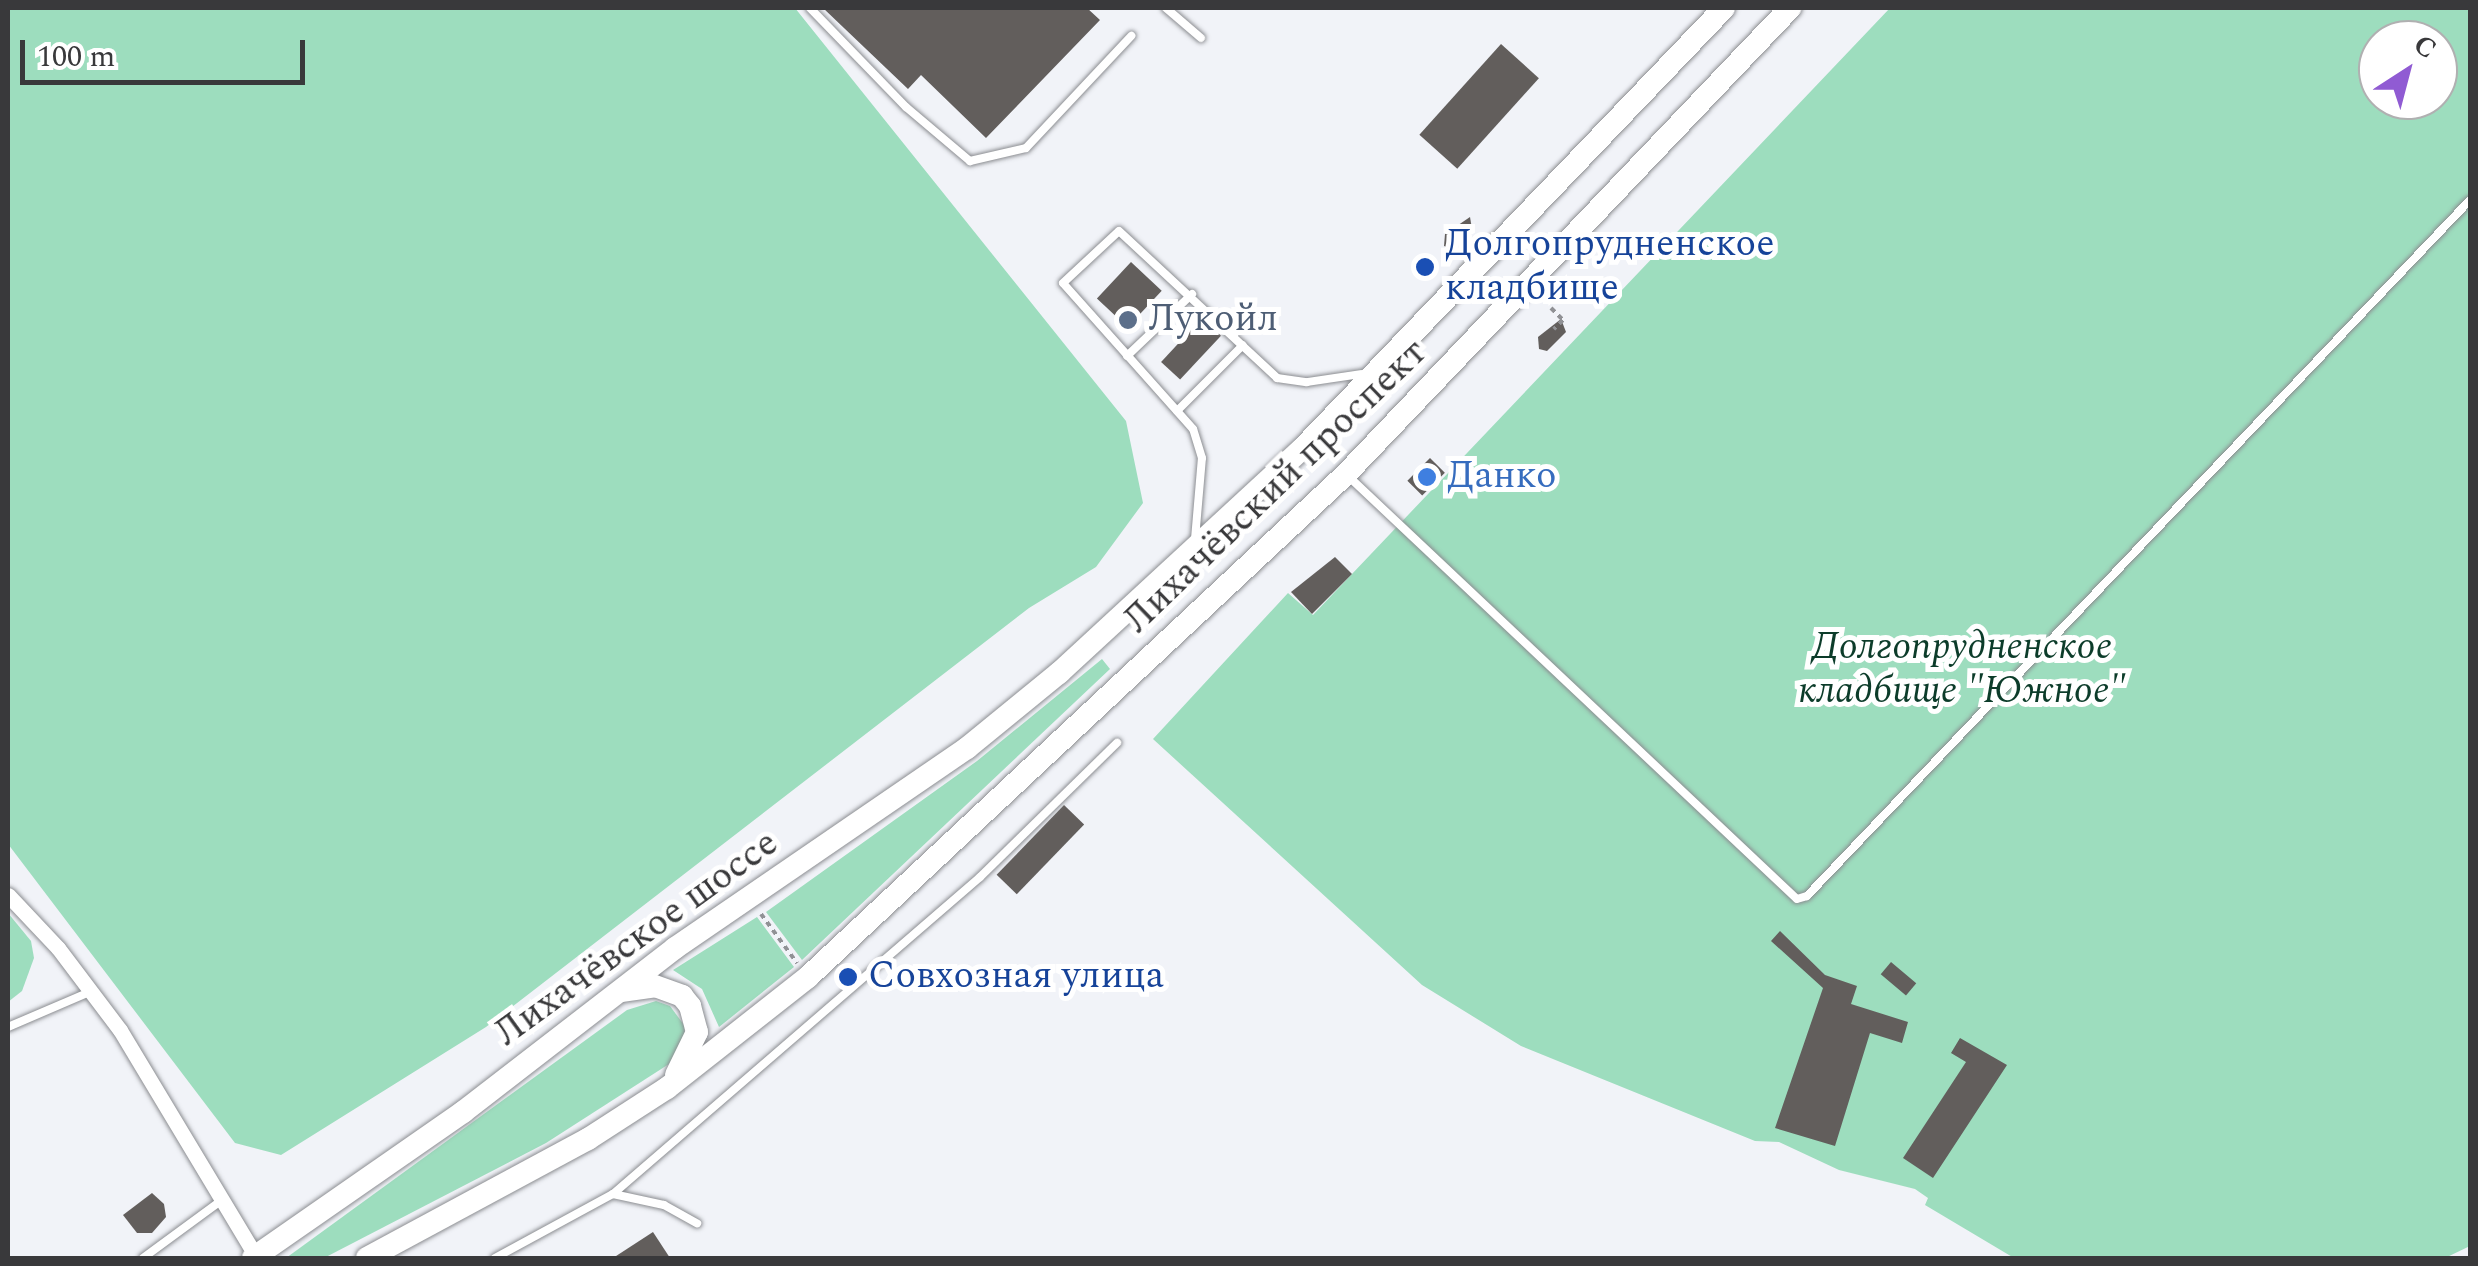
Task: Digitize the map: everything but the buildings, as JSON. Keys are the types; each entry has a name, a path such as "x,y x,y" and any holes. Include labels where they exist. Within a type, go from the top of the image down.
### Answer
{"main road":[{"name":"Лихачёвский проспект","path":"1059,672 1193,554 1385,363 1724,8"},
{"name":"Лихачёвский проспект","path":"667,1088 828,959 1346,474 1790,8"},
{"name":"Лихачёвское шоссе","path":"255,1257 463,1112 608,996 967,748 1059,672"},
{"path":"367,1258 522,1178 667,1088 697,1032 690,1006 682,996 655,986 608,996"}],"street":[{"path":"8,895 92,991 255,1257"}],"lane":[{"path":"810,8 906,107 970,161 1026,148 1131,36"},
{"path":"1166,8 1200,38"},
{"path":"1346,474 1796,898 1808,896 2470,200"},
{"path":"1193,554 1202,458 1193,429 1063,284 1119,231 1192,294 1277,378 1307,382 1354,378 1385,363"},
{"path":"1128,356 1192,294"},
{"path":"1177,411 1243,345"},
{"path":"496,1258 613,1194 980,877 1116,742"},
{"path":"8,1027 92,991"},
{"path":"613,1194 664,1205 697,1223"},
{"path":"142,1258 222,1200"}],"path":[{"path":"1457,258 1448,248 1458,238"},
{"path":"1550,308 1563,320 1554,329"},
{"path":"762,914 798,964"}],"green space":[{"path":"8,8 795,8 1126,421 1143,503 1096,567 1029,608 486,1027 281,1155 235,1143 8,844"},
{"name":"Долгопрудненское кладбище \"Южное\"","path":"1890,8 2470,8 2470,1246 2445,1258 2014,1258 1925,1205 1928,1198 1915,1189 1839,1170 1779,1142 1755,1141 1521,1046 1422,985 1153,739 1288,593 1313,615"},
{"path":"1102,659 1110,669 802,960 766,912 977,761"},
{"path":"8,913 31,941 34,958 22,991 8,1002"},
{"path":"757,917 794,967 719,1027 702,989 673,970"},
{"path":"656,1001 670,1006 684,1025 685,1036 669,1064 546,1143 324,1258 286,1258 627,1010"}],"place":[{"name":"Долгопрудненское кладбище","path":"1425,267"},
{"name":"Лукойл","path":"1128,320"},
{"name":"Данко","path":"1427,477"},
{"name":"Совхозная улица","path":"848,977"}]}
